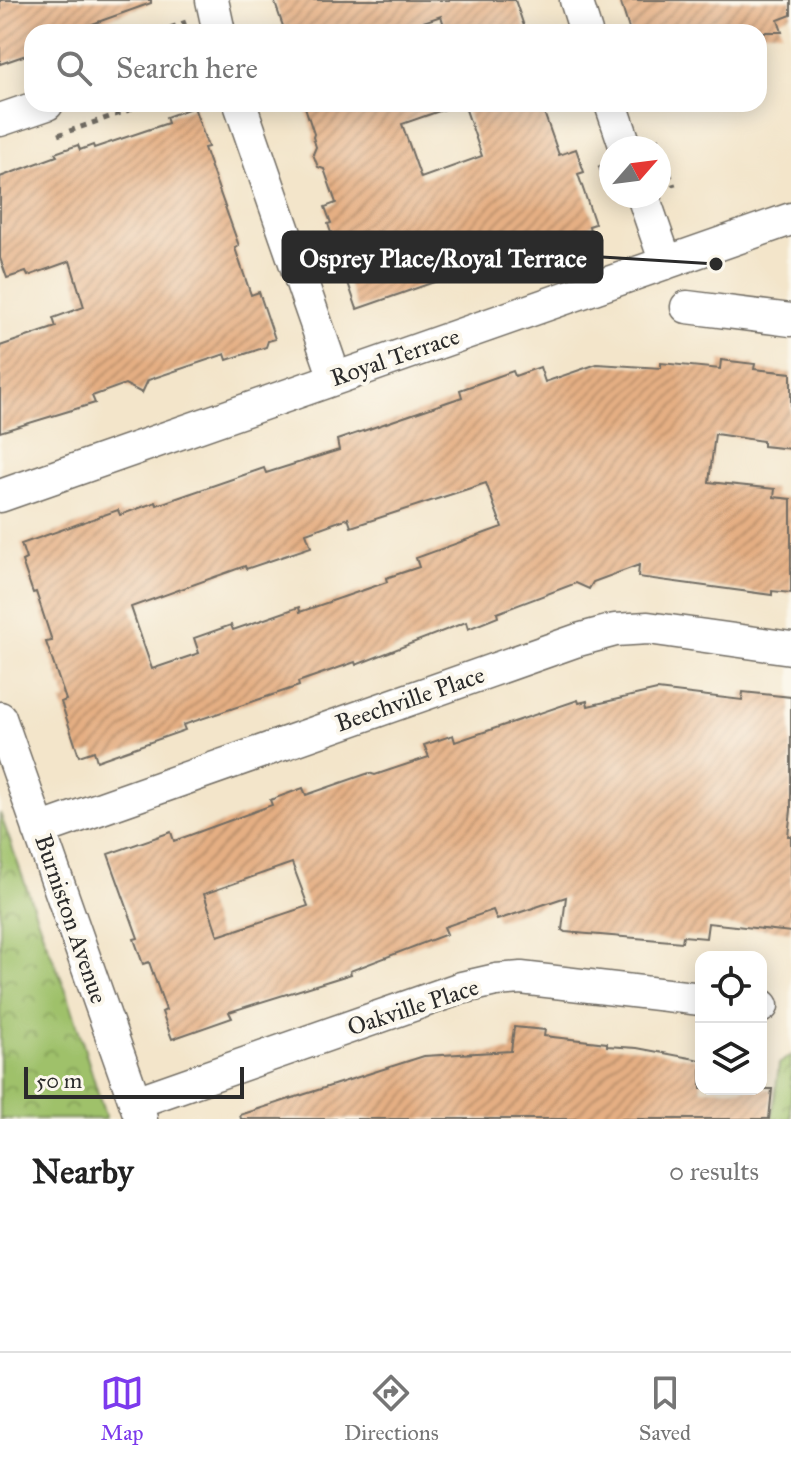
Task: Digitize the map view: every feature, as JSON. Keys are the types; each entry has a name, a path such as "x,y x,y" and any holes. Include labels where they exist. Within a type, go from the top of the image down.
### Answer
{"street":[{"path":"212,0 217,24"},
{"path":"576,0 584,24"},
{"path":"0,120 24,112"},
{"path":"243,112 335,378"},
{"path":"614,112 622,136"},
{"path":"647,208 666,263"},
{"name":"Royal Terrace","path":"0,496 791,219"},
{"path":"687,307 791,320"},
{"name":"Beechville Place","path":"39,830 578,640 615,630 648,628 791,648"},
{"name":"Burniston Avenue","path":"0,718 138,1111"},
{"name":"Oakville Place","path":"138,1111 461,988 496,980 547,980 695,998"}],"path":[{"path":"181,24 187,22"},
{"path":"44,139 123,112"}],"green space":[{"path":"0,813 68,995 106,1119 0,1119"},
{"path":"791,1055 791,1119 772,1119 779,1064"}],"building":[{"path":"0,0 151,0 151,3 92,24 24,24 24,56 0,64"},
{"path":"274,0 515,0 523,24 444,24 441,16 418,24 282,24"},
{"path":"620,0 791,0 791,15 778,20 782,32 767,32 767,24 628,24"},
{"path":"180,112 196,112 208,147 204,148 239,246 235,248 251,295 259,292 275,339 268,341 266,347 227,360 225,354 148,380 142,393 125,384 92,396 95,403 0,432 0,346 56,327 53,318 84,307 70,261 28,276 26,272 7,278 0,258 0,177 78,145 80,150 93,145 94,148 168,123 166,117"},
{"path":"307,112 436,112 402,124 421,178 482,156 467,112 544,112 559,155 576,149 584,172 578,174 595,224 589,226 590,232 564,241 562,234 519,248 520,252 357,309 328,224 331,223 325,207 336,203 324,169 318,167 313,154 316,147"},
{"path":"721,360 755,364 754,369 791,373 791,449 763,446 763,441 715,434 709,482 775,489 774,497 791,499 791,593 772,591 772,595 638,577 639,565 593,582 589,589 576,583 497,613 498,617 468,629 466,622 356,665 355,662 298,682 299,686 183,725 185,730 97,761 94,751 79,756 61,702 66,700 46,642 52,641 22,561 26,559 21,544 118,510 120,515 156,502 157,505 264,468 266,473 339,450 337,440 462,397 460,390 513,371 515,376 540,367 545,382 597,364 661,368 661,363 720,369","holes":["486,483 502,527 416,558 419,567 386,578 387,582 300,612 299,607 233,630 231,625 194,638 199,653 152,669 131,607 245,566 246,569 311,547 306,533 348,518 351,527"]},
{"path":"657,690 742,700 743,692 791,697 791,810 788,836 791,836 791,932 708,923 706,938 683,936 682,942 565,932 562,930 566,897 497,920 493,910 444,927 447,934 350,971 351,974 229,1012 232,1018 172,1039 162,1012 166,1010 149,962 143,964 134,939 138,938 108,854 171,832 174,841 272,805 270,800 303,788 306,795 369,773 375,775 429,757 424,745 453,735 455,742 578,700 579,703 587,701 588,706","holes":["292,863 308,906 218,936 204,894"]},
{"path":"514,1027 545,1030 544,1036 607,1043 607,1046 695,1059 695,1095 767,1095 767,1089 772,1089 769,1119 241,1119 240,1115 424,1056 511,1051"}],"place":[{"name":"Osprey Place/Royal Terrace","path":"716,264"}]}
